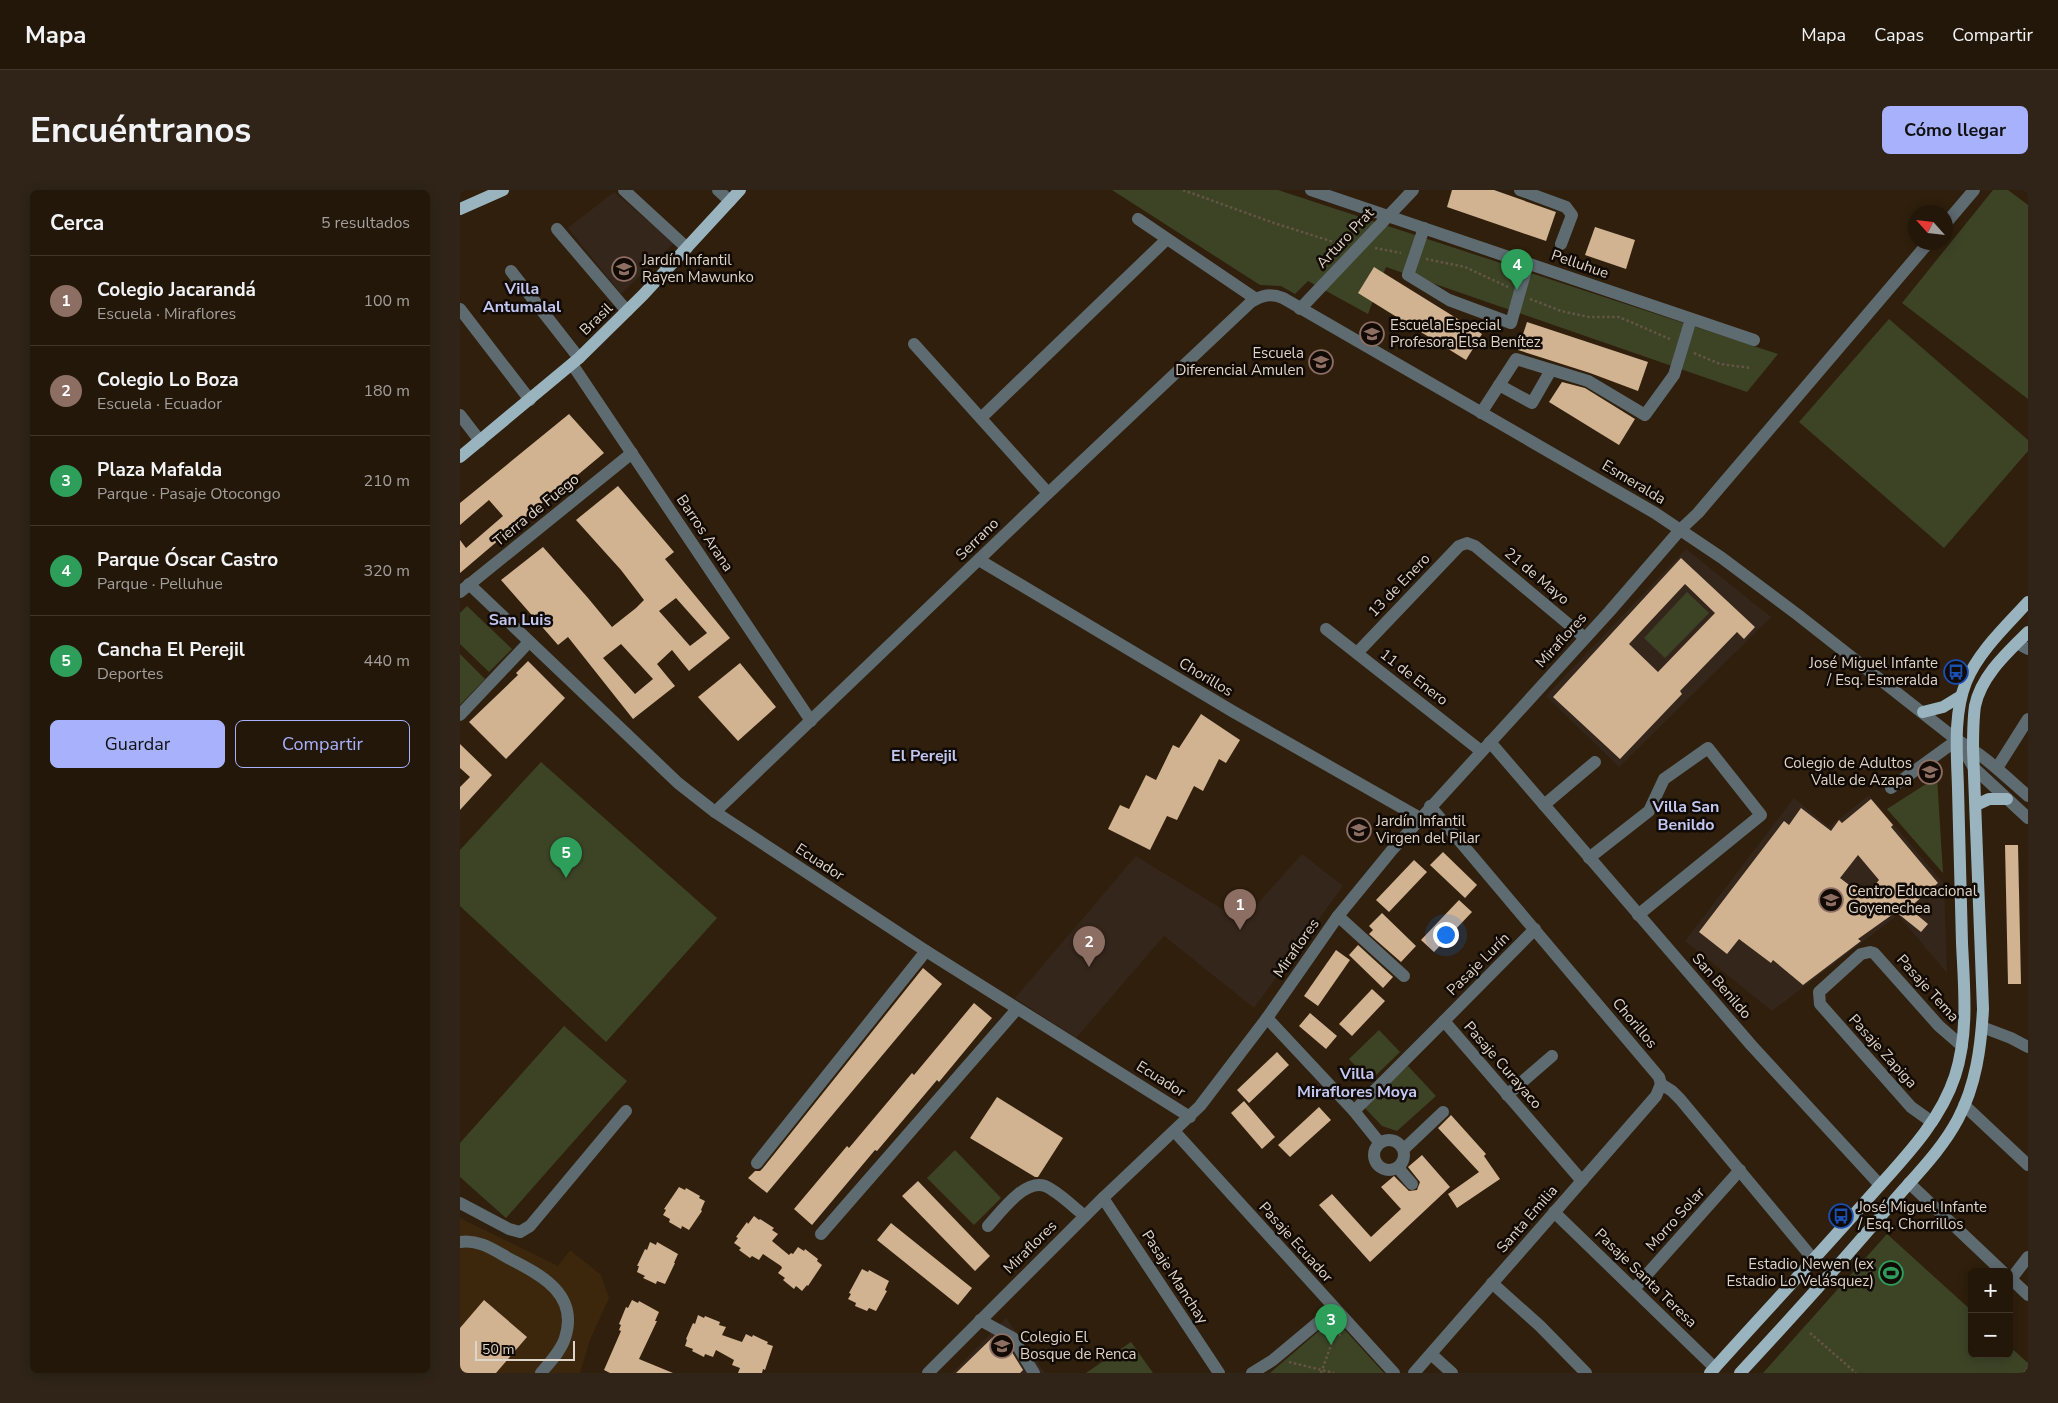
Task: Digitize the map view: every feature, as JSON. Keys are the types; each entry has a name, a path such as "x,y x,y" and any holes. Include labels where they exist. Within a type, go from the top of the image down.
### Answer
{"main road":[{"path":"460,209 504,190"},
{"name":"Brasil","path":"460,457 575,361 627,311 740,190"},
{"path":"1713,1370 1814,1260 1932,1122 1955,1076 1962,1046 1964,1012 1957,740 1961,696 1972,668 1981,655 2028,602"},
{"path":"1740,1373 1830,1276 1939,1148 1964,1105 1974,1078 1982,1027 1973,749 1975,707 1978,695 1992,671 2028,632"},
{"path":"1923,712 1943,707 1961,696"},
{"path":"1976,805 1989,799 2008,799"}],"street":[{"path":"624,190 687,248"},
{"path":"718,190 730,201"},
{"name":"Pelluhue","path":"1311,190 1754,340"},
{"name":"Arturo Prat","path":"1300,309 1413,190"},
{"path":"1520,190 1566,207 1572,215 1561,244"},
{"path":"1953,215 1974,190"},
{"name":"Esmeralda","path":"1138,219 1261,297 1278,296 1481,412 1680,530 1791,609 1957,740 1973,749 2028,796"},
{"path":"1424,228 1408,274 1448,300 1511,322 1528,263"},
{"path":"557,229 627,311"},
{"path":"981,418 1167,239"},
{"name":"Miraflores","path":"928,1373 1103,1198 1175,1132 1213,1092 1338,916 1430,806 1585,638 1680,530 1698,513 1922,250"},
{"name":"Barros Arana","path":"511,271 575,361 632,453 810,721"},
{"name":"Serrano","path":"715,812 1048,493 1261,297"},
{"path":"460,309 530,400"},
{"path":"1481,412 1516,359 1588,381 1645,415 1674,376 1690,318"},
{"path":"914,344 1048,493"},
{"path":"1500,385 1532,403 1551,370"},
{"path":"460,416 480,441"},
{"name":"Tierra de Fuego","path":"465,588 632,453"},
{"name":"21 de Mayo","path":"1467,543 1475,546 1585,638"},
{"name":"13 de Enero","path":"1356,653 1459,546 1467,543"},
{"name":"Chorillos","path":"979,560 1232,711 1420,818"},
{"name":"Ecuador","path":"465,588 529,642 678,783 715,812 926,951 1190,1117"},
{"name":"11 de Enero","path":"1326,629 1356,653 1486,747"},
{"path":"460,715 529,642"},
{"path":"2017,643 2028,650"},
{"path":"1997,768 2028,719"},
{"path":"1891,788 1957,740"},
{"name":"Esmeralda","path":"1957,740 1974,768 2028,818"},
{"name":"San Benildo","path":"1486,747 1544,805 1752,1046 1880,1185"},
{"path":"1589,858 1649,811 1664,780 1708,748 1761,815 1638,915"},
{"path":"1544,805 1595,762"},
{"name":"Chorillos","path":"1430,806 1659,1077 1662,1084 1680,1099 1814,1260"},
{"path":"1338,916 1404,976"},
{"name":"Pasaje Lurín","path":"1444,1021 1535,929"},
{"path":"757,1163 926,951"},
{"name":"Pasaje Tema","path":"1818,996 1822,988 1861,954 1870,952 1877,956 1939,1026 1962,1046"},
{"name":"Pasaje Zapiga","path":"1818,996 1820,1004 1905,1101 1932,1122"},
{"path":"821,1234 1017,1009"},
{"path":"1267,1018 1354,1111 1380,1142"},
{"name":"Pasaje Curayaco","path":"1354,1111 1444,1021 1582,1181"},
{"path":"1982,1027 2012,1038 2028,1047"},
{"path":"1507,1095 1552,1056"},
{"name":"Santa Emilia","path":"1414,1373 1656,1096 1662,1084"},
{"path":"1964,1105 2028,1165"},
{"path":"460,1203 509,1229 520,1232 530,1226 626,1111"},
{"path":"1398,1168 1404,1155 1404,1149 1443,1112"},
{"name":"Pasaje Ecuador","path":"1175,1132 1394,1373"},
{"path":"1398,1168 1385,1170 1376,1164 1373,1157 1375,1148 1380,1142 1390,1140 1396,1142 1404,1149"},
{"path":"1398,1168 1412,1184"},
{"name":"Morro Solar","path":"1634,1289 1740,1170"},
{"path":"1909,1183 1999,1268"},
{"path":"988,1226 1019,1193 1036,1185 1049,1189 1085,1216"},
{"name":"Pasaje Manchay","path":"1103,1198 1219,1373"},
{"name":"Pasaje Santa Teresa","path":"1554,1212 1634,1289 1713,1370"},
{"path":"460,1242 476,1242 534,1271 552,1284 565,1302 568,1319 565,1339 541,1373"},
{"path":"2013,1271 2028,1257"},
{"path":"2013,1281 2028,1295"},
{"path":"1492,1283 1540,1326 1586,1373"},
{"path":"1252,1373 1273,1360 1334,1309"},
{"path":"980,1320 1013,1338 1034,1373"},
{"path":"1431,1354 1452,1373"}],"path":[{"path":"1183,190 1274,223 1357,249 1379,248 1465,267 1540,304 1589,317 1619,317 1666,336 1702,358 1720,364 1751,368"},
{"path":"1322,1372 1335,1334 1346,1322"},
{"path":"1308,1331 1361,1338"},
{"path":"1810,1333 1856,1373"},
{"path":"1273,1360 1322,1372 1334,1373"},
{"path":"2024,1373 2028,1368"}],"shaded area":[{"name":"Jardín Infantil Rayen Mawunko","path":"614,192 674,243 621,294 568,228"},
{"path":"1686,549 1771,617 1619,767 1546,696"},
{"name":"Centro Educacional Goyenechea","path":"1869,795 1944,884 1947,973 1898,915 1772,1011 1685,941 1794,798 1829,827"},
{"path":"1302,854 1343,886 1254,1008 1164,936 1076,1038 1015,998 1136,856 1245,923 1259,902"},
{"path":"460,1218 558,1266 570,1250 601,1275 609,1298 590,1340 580,1373 460,1373"},
{"name":"Colegio El Bosque de Renca","path":"1006,1318 1045,1373 952,1373"}],"green space":[{"path":"1112,190 1278,190 1778,354 1747,392 1386,267 1368,314 1308,281 1295,294 1281,286 1260,285"},
{"path":"1993,190 2008,190 2028,205 2028,399 1902,303 1945,250 1953,250 1953,240"},
{"path":"1889,319 2028,440 2028,451 1944,548 1799,422"},
{"path":"1687,592 1709,613 1665,658 1644,638"},
{"path":"467,606 512,649 489,672 460,644 460,613"},
{"path":"460,654 485,679 460,705"},
{"path":"541,762 717,918 606,1042 460,906 460,850"},
{"path":"1937,777 1943,873 1887,809"},
{"path":"564,1026 627,1081 506,1218 460,1177 460,1143"},
{"path":"1379,1030 1400,1052 1370,1081 1349,1059"},
{"path":"1408,1066 1436,1096 1397,1131 1382,1126 1363,1106"},
{"path":"955,1150 1001,1198 974,1225 927,1178"},
{"name":"Estadio Newen (ex Estadio Lo Velásquez)","path":"1887,1234 1968,1307 1968,1358 2013,1358 2013,1350 2028,1363 2028,1373 1763,1373"},
{"path":"1334,1318 1384,1373 1270,1373"},
{"path":"1131,1342 1153,1373 1086,1373"}],"building":[{"path":"1452,190 1494,190 1556,212 1546,241 1447,207"},
{"path":"1595,227 1635,240 1626,269 1585,255"},
{"path":"1374,267 1482,334 1466,360 1358,293"},
{"path":"1527,322 1648,362 1638,391 1590,373 1518,350"},
{"path":"1562,382 1585,388 1635,419 1619,445 1549,402"},
{"path":"569,414 604,453 460,573 460,540 466,548 503,516 489,500 460,525 460,503"},
{"path":"618,486 674,552 665,559 730,638 689,671 672,650 657,664 675,686 633,719 568,637 558,645 501,580 543,547 612,627 636,608 644,600 621,570 576,520","holes":["676,598 707,633 690,646 659,611","621,644 653,679 635,694 603,658"]},
{"path":"1681,558 1755,627 1744,639 1737,632 1680,691 1682,694 1620,759 1553,697","holes":["1685,584 1715,613 1658,672 1629,644"]},
{"path":"528,661 565,698 506,759 469,722 518,675 516,673"},
{"path":"740,663 776,707 738,741 698,697"},
{"path":"1201,714 1240,740 1226,763 1219,759 1203,791 1194,786 1177,820 1167,816 1150,850 1108,829 1120,805 1129,809 1146,775 1156,780 1173,745 1179,748"},
{"path":"460,744 492,775 460,810 460,787 470,777 460,768"},
{"name":"Centro Educacional Goyenechea","path":"1871,799 1893,825 1891,827 1938,883 1909,908 1928,924 1921,932 1896,912 1858,939 1861,941 1803,985 1773,960 1771,963 1739,939 1727,954 1699,932 1784,821 1789,825 1801,808 1831,831 1839,820 1842,823","holes":["1858,855 1879,880 1865,897 1840,878"]},
{"path":"2005,845 2018,845 2021,984 2008,984"},
{"path":"1443,852 1477,885 1465,898 1430,865"},
{"path":"1414,860 1427,872 1389,912 1376,900"},
{"path":"1459,900 1472,912 1434,952 1421,940"},
{"path":"1382,913 1416,946 1401,962 1369,934 1373,930 1369,926"},
{"path":"1358,945 1393,977 1383,988 1349,955"},
{"path":"1336,950 1350,960 1318,1006 1304,996"},
{"path":"923,968 942,984 767,1193 748,1178 755,1171 760,1171 763,1168"},
{"path":"1372,989 1385,1001 1352,1036 1339,1024"},
{"path":"974,1003 992,1018 939,1082 937,1080 812,1225 794,1209 847,1146 849,1148 912,1073 914,1075"},
{"path":"1310,1013 1337,1036 1326,1049 1299,1026"},
{"path":"1277,1052 1289,1065 1249,1103 1237,1090"},
{"path":"997,1097 1063,1138 1038,1177 970,1138"},
{"path":"1244,1101 1275,1137 1262,1149 1231,1113"},
{"path":"1319,1107 1331,1120 1290,1157 1278,1145"},
{"path":"1451,1115 1486,1154 1484,1156 1500,1179 1457,1208 1448,1194 1479,1172 1438,1128"},
{"path":"1422,1155 1450,1187 1370,1262 1319,1205 1332,1194 1371,1237 1401,1209 1381,1187 1394,1176 1409,1191 1417,1190 1420,1182 1408,1167"},
{"path":"918,1181 990,1256 975,1271 902,1196"},
{"path":"679,1187 685,1190 686,1188 705,1201 702,1211 689,1230 682,1226 681,1229 669,1222 670,1219 663,1215 666,1210 664,1209"},
{"path":"754,1216 774,1228 772,1230 778,1234 772,1241 789,1255 793,1254 798,1247 804,1251 805,1249 818,1259 817,1261 822,1265 808,1286 802,1291 796,1286 794,1289 783,1280 785,1278 778,1273 782,1268 781,1266 763,1254 759,1260 752,1256 750,1258 739,1250 741,1248 734,1243 747,1222 748,1224"},
{"path":"891,1223 972,1288 958,1305 877,1240"},
{"path":"650,1242 656,1245 657,1242 678,1254 665,1284 657,1281 656,1284 643,1278 645,1276 637,1272 639,1266 637,1266"},
{"path":"862,1269 868,1272 869,1270 889,1281 885,1290 887,1291 876,1311 869,1308 867,1311 855,1306 856,1303 848,1299 851,1294 849,1293"},
{"path":"484,1300 527,1337 496,1373 460,1373 460,1328"},
{"path":"632,1300 638,1303 639,1301 659,1312 655,1321 657,1321 639,1359 673,1373 610,1373 604,1370 621,1331 619,1330 621,1325 619,1324 626,1307 628,1308"},
{"path":"698,1315 720,1322 719,1325 726,1327 722,1335 742,1342 746,1334 752,1337 753,1335 773,1346 765,1370 763,1369 762,1373 738,1373 740,1368 732,1365 734,1360 716,1350 713,1357 705,1354 704,1357 685,1346 686,1339"},
{"path":"992,1338 999,1346 1003,1342 1007,1344 1023,1370 1020,1373 956,1373"}],"place":[{"name":"Jardín Infantil Rayen Mawunko","path":"624,269"},
{"name":"Parque Óscar Castro","path":"1517,290"},
{"name":"Escuela Especial Profesora Elsa Benítez","path":"1372,334"},
{"name":"Escuela Diferencial Amulen","path":"1321,362"},
{"name":"José Miguel Infante / Esq. Esmeralda","path":"1956,672"},
{"name":"Colegio de Adultos Valle de Azapa","path":"1930,772"},
{"name":"Jardín Infantil Virgen del Pilar","path":"1359,830"},
{"name":"Cancha El Perejil","path":"566,878"},
{"name":"Centro Educacional Goyenechea","path":"1831,900"},
{"name":"Colegio Jacarandá","path":"1240,930"},
{"name":"Colegio Lo Boza","path":"1089,967"},
{"name":"José Miguel Infante / Esq. Chorrillos","path":"1841,1216"},
{"name":"Estadio Newen (ex Estadio Lo Velásquez)","path":"1891,1273"},
{"name":"Plaza Mafalda","path":"1331,1345"},
{"name":"Colegio El Bosque de Renca","path":"1002,1346"}],"district":[{"name":"Villa Antumalal","path":"522,298"},
{"name":"San Luis","path":"520,620"},
{"name":"El Perejil","path":"924,756"},
{"name":"Villa San Benildo","path":"1686,816"},
{"name":"Villa Miraflores Moya","path":"1357,1083"}]}
